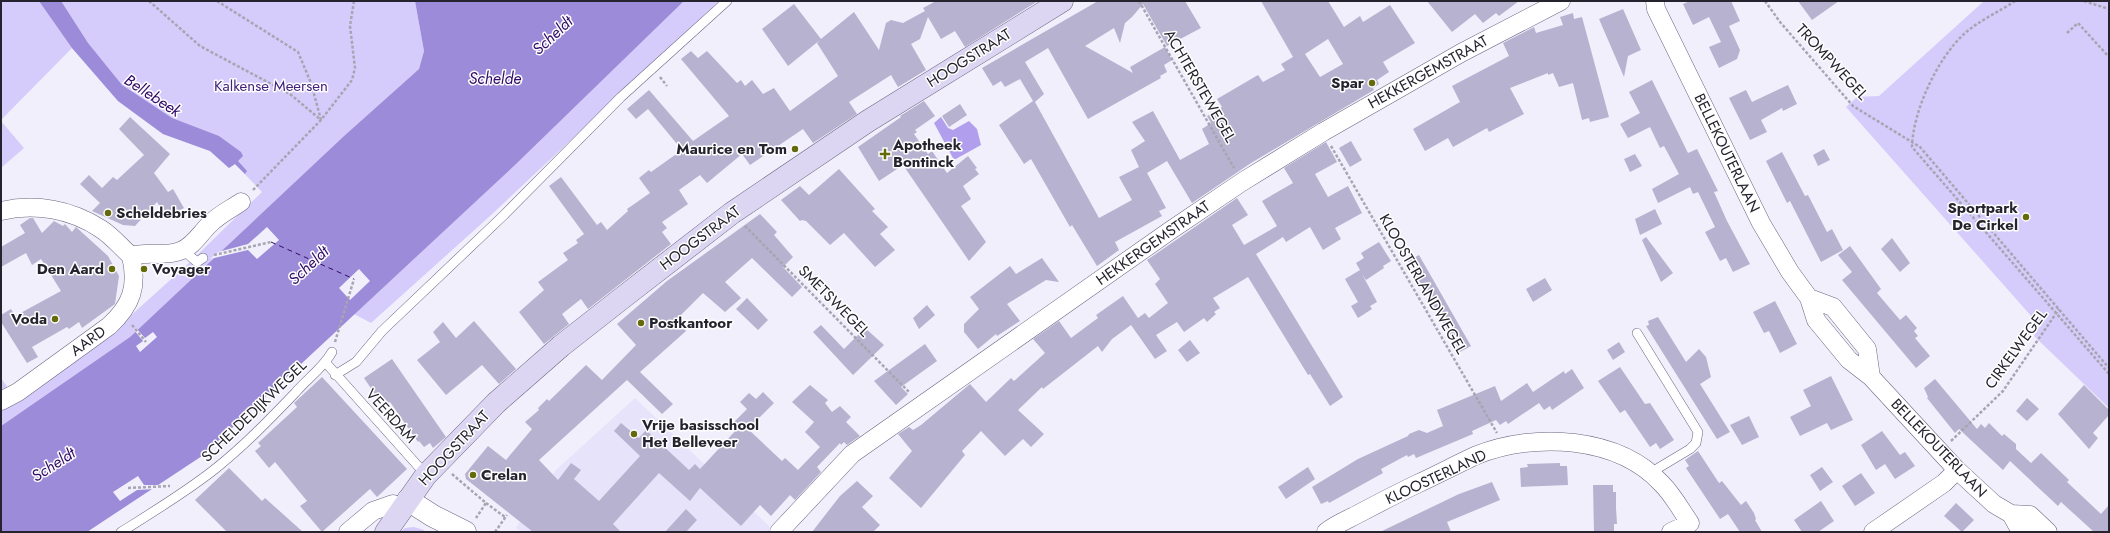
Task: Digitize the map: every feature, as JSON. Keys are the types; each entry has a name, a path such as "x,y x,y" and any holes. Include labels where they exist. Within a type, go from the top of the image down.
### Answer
{"main road":[{"name":"HOOGSTRAAT","path":"386,532 426,475 496,403 561,346 732,213 868,121 1062,1"}],"street":[{"name":"HEKKERGEMSTRAAT","path":"779,532 852,454 921,404 1242,182 1323,132 1461,53 1561,1"},
{"name":"BELLEKOUTERLAAN","path":"1655,1 1656,9 1761,223 1790,272 1809,298 1816,320 1849,360 1871,377 1939,452 1994,504 2011,514 2018,525 2025,532"},
{"path":"1,210 35,206 58,210 101,229 131,256 141,253 173,253 183,250 198,237 211,222 241,202"},
{"name":"AARD","path":"1,401 18,392 109,326 122,314 130,298 134,284 131,256"},
{"name":"KLOOSTERLAND","path":"1326,532 1403,491 1478,455 1505,447 1534,443 1562,442 1588,445 1633,462 1650,473 1662,484 1693,528 1671,532"},
{"path":"1873,532 1944,483 1957,470"},
{"path":"348,532 373,511 393,504 405,504 433,516 470,526"},
{"name":"BELLEKOUTERLAAN","path":"2011,514 2030,515 2048,532"}],"lane":[{"path":"336,375 356,362 382,331 504,215 621,97 727,1"},
{"path":"183,250 197,262 203,258"},
{"path":"1637,334 1698,432 1696,443 1690,449 1650,473"},
{"path":"326,363 333,350"},
{"name":"VEERDAM","path":"326,363 426,475"},
{"name":"SCHELDEDIJKWEGEL","path":"121,532 180,495 216,468 264,425 312,375 326,363"}],"path":[{"path":"149,1 200,46 290,94 321,120"},
{"path":"216,1 298,52 311,83 321,120"},
{"path":"241,202 321,120 339,99 354,74 350,26 354,1"},
{"name":"ACHTERSTEWEGEL","path":"1139,1 1242,182"},
{"name":"TROMPWEGEL","path":"1765,1 1780,22 1853,106 1920,146 2109,368"},
{"path":"2016,1 1964,34 1932,75 1912,132 1912,146 2109,374"},
{"path":"2084,1 2109,9"},
{"path":"2067,33 2078,23 2109,57"},
{"name":"KLOOSTERLANDWEGEL","path":"1323,132 1505,447"},
{"name":"SMETSWEGEL","path":"732,213 921,404"},
{"path":"203,258 271,242"},
{"path":"333,350 354,279"},
{"name":"CIRKELWEGEL","path":"1939,452 2003,391 2059,309"},
{"path":"122,314 146,342"},
{"path":"450,472 486,504 506,516 495,532"},
{"path":"128,488 176,486"},
{"path":"470,526 486,504"}],"shaded area":[{"path":"941,117 948,128 953,130 969,121 977,129 981,145 954,160 934,123"},
{"name":"Vrije basisschool Het Belleveer","path":"635,398 772,529 770,532 522,532 516,528 556,470"}],"green space":[{"name":"Kalkense Meersen","path":"1,1 415,1 424,51 419,69 344,136 130,337 1,426 1,378 10,391 127,319 189,263 262,192 235,164 229,168 210,151 163,134 118,101 72,48 1,120"},
{"path":"684,1 719,1 490,216 371,323 354,314 514,166"},
{"name":"Sportpark De Cirkel","path":"1984,1 2109,1 2109,408 2034,336 2040,326 1846,107 1857,97 1879,96"},
{"path":"1,121 24,148 1,168"},
{"path":"414,527 424,530 423,532 400,532 405,528"}],"water":[{"path":"39,1 61,1 88,43 122,85 172,118 219,136 241,152 243,156 238,161 247,171 245,174 235,164 229,168 210,151 163,134 118,101 72,48"},
{"name":"Schelde","path":"415,1 684,1 514,166 202,456 87,532 1,532 1,426 130,337 344,136 419,69 424,51"}],"pier":[{"path":"267,227 279,240 257,259 248,250 210,259 218,252 248,244"},
{"path":"359,269 370,281 350,300 339,288"},
{"path":"136,328 145,338 153,332 157,337 140,352 136,346 143,341 134,330"},
{"path":"138,476 144,485 162,485 155,489 137,490 120,501 113,492"}],"building":[{"path":"936,1 1038,1 965,47 955,31 941,39 928,17 920,39 911,44 926,70 898,87 891,75 849,102 857,114 813,143 803,129 750,165 742,154 707,183 700,175 679,190 688,204 662,222 667,228 662,232 671,244 588,309 581,299 562,314 569,324 544,344 519,312 544,290 538,282 568,260 563,253 578,243 576,240 584,234 549,186 561,177 597,225 601,222 607,230 628,211 627,209 650,193 639,178 649,170 651,172 682,150 648,109 636,119 627,109 649,90 693,141 729,116 681,59 691,51 698,58 707,51 737,83 741,80 745,86 752,80 763,94 774,88 790,111 838,76 817,43 820,40 788,66 762,29 794,4 821,39 854,12 879,50 886,23 891,20 903,23 925,11 923,8"},
{"path":"1098,1 1185,1 1201,28 1167,46 1143,4 1125,23 1120,43 1114,28 1085,46 1133,73 1130,67 1165,47 1172,60 1164,65 1167,72 1160,76 1161,78 1088,119 1048,48 1025,62 1044,94 1035,102 1099,218 1132,200 1119,177 1139,167 1131,150 1145,141 1132,122 1153,111 1180,160 1209,144 1202,129 1211,123 1207,116 1222,107 1217,99 1258,75 1263,82 1285,70 1281,64 1293,57 1261,1 1328,1 1344,27 1360,16 1363,22 1390,5 1415,43 1383,62 1389,72 1377,80 1379,84 1373,88 1374,90 1251,163 1192,203 1167,161 1147,173 1166,208 1159,211 1162,216 1115,242 1119,250 1097,266 1072,225 1070,227 1031,159 1024,164 999,125 1033,101 1020,79 1005,87 1001,81 993,86 982,68","holes":["1328,39 1343,64 1320,77 1305,54"]},
{"path":"1427,1 1519,1 1499,16 1496,13 1483,23 1475,14 1452,32"},
{"path":"1690,1 1731,1 1740,21 1729,26 1740,50 1737,59 1719,68 1709,47 1721,42 1709,17 1693,25 1683,4"},
{"path":"1798,1 1839,1 1812,20"},
{"path":"1623,9 1641,50 1628,56 1624,77 1599,19"},
{"path":"1573,13 1574,19 1582,17 1609,117 1590,122 1589,118 1582,120 1573,83 1559,87 1553,73 1548,75 1548,73 1510,88 1524,114 1489,132 1487,128 1453,147 1448,138 1425,151 1413,129 1460,102 1452,86 1509,56 1503,43 1534,27 1536,33 1563,25 1560,17"},
{"path":"1652,80 1688,153 1697,149 1718,191 1714,192 1727,221 1750,264 1733,272 1726,258 1720,261 1705,232 1715,227 1698,192 1693,194 1690,187 1658,203 1652,189 1679,174 1664,146 1660,148 1650,127 1628,138 1620,124 1640,113 1629,92"},
{"path":"1788,85 1797,104 1783,111 1782,108 1761,120 1767,132 1750,140 1729,98 1746,90 1752,102"},
{"path":"924,101 935,116 915,130 917,132 914,134 928,154 932,151 947,173 968,156 977,168 975,169 979,174 963,186 971,199 961,206 986,242 969,261 903,165 879,181 858,147 901,117 900,116"},
{"path":"960,104 967,115 949,127 942,116"},
{"path":"130,117 170,154 154,173 168,192 173,189 184,208 166,218 157,202 135,226 123,225 92,211 100,203 80,184 89,175 102,188 113,177 117,180 144,155 119,129"},
{"path":"1351,141 1362,160 1350,167 1339,148"},
{"path":"1326,142 1337,162 1315,174 1328,197 1348,186 1362,213 1335,228 1341,239 1323,250 1310,227 1286,242 1283,237 1256,254 1343,397 1330,406 1310,374 1308,375 1248,277 1213,298 1220,308 1214,312 1216,314 1207,322 1204,318 1184,332 1177,322 1156,335 1167,351 1155,359 1131,325 1112,339 1102,352 1098,346 1043,389 1042,387 1018,410 1044,434 1031,447 1023,439 1005,456 981,431 962,451 965,455 921,508 889,478 912,451 898,434 909,427 913,430 921,425 970,384 986,402 1011,378 1014,381 1045,353 1033,339 1059,321 1071,338 1098,318 1096,315 1123,296 1138,318 1145,313 1149,318 1168,303 1155,284 1160,279 1147,260 1237,198 1248,215 1232,225 1244,245 1277,226 1262,201 1293,183 1284,168"},
{"path":"1824,149 1830,160 1818,166 1813,155"},
{"path":"1782,152 1805,196 1808,195 1827,232 1832,229 1843,250 1821,262 1790,201 1787,203 1766,161"},
{"path":"1635,154 1642,166 1630,172 1624,159"},
{"path":"839,169 875,209 872,211 888,227 880,234 895,250 875,267 844,233 830,245 806,221 800,221 781,200 800,186 809,195"},
{"path":"1655,209 1662,224 1640,235 1635,219"},
{"path":"760,214 777,232 774,235 793,257 783,267 802,287 792,297 752,258 725,282 741,298 725,312 703,293 677,319 686,331 640,372 673,404 662,414 627,380 539,460 558,480 571,463 581,470 574,479 599,501 640,456 614,431 621,423 639,438 646,430 689,470 695,464 700,469 738,428 733,423 747,409 740,402 749,393 756,399 763,392 774,403 748,429 782,461 785,458 798,470 820,447 805,432 814,422 792,402 810,385 828,400 825,403 832,412 840,406 851,417 846,422 860,436 847,445 844,442 841,445 840,443 817,467 821,472 795,500 790,495 771,516 760,505 741,526 700,488 690,501 659,473 613,524 621,532 533,532 466,479 465,474 488,446 506,460 532,429 525,422 539,410 538,408 547,399 549,401 586,365 602,380 636,345 617,324 667,281"},
{"path":"30,218 33,218 42,233 54,221 63,226 65,224 72,232 76,227 108,256 119,276 115,304 82,328 79,322 69,329 67,327 32,347 38,357 27,363 1,322 1,315 11,309 15,316 61,291 41,259 32,265 26,253 1,267 1,247 25,233 20,225"},
{"path":"1646,237 1673,273 1661,282 1642,240"},
{"path":"1892,238 1910,263 1900,272 1881,249"},
{"path":"1379,242 1391,261 1383,266 1384,268 1366,280 1362,274 1377,302 1370,306 1372,309 1358,318 1351,306 1358,302 1345,279 1360,270 1356,263 1364,258 1361,253"},
{"path":"1850,246 1881,289 1877,293 1900,320 1906,315 1917,328 1914,331 1918,336 1915,338 1930,356 1916,368 1842,280 1852,272 1838,255"},
{"path":"1419,255 1471,346 1460,352 1408,261"},
{"path":"1042,258 1059,282 1046,280 1007,304 1020,321 997,336 996,334 978,349 964,332 964,324 979,309 970,297 1010,266 1016,274"},
{"path":"1545,278 1552,290 1533,302 1526,289"},
{"path":"747,298 768,320 758,330 736,309"},
{"path":"1775,301 1797,344 1780,353 1769,331 1764,333 1753,312"},
{"path":"927,305 935,315 919,329 913,318"},
{"path":"1658,317 1686,362 1699,349 1706,357 1711,377 1700,384 1730,432 1717,439 1646,326 1649,325 1648,321"},
{"path":"474,321 516,369 499,384 482,365 446,395 417,360 440,342 433,332 443,322 456,338"},
{"path":"821,325 844,349 865,328 884,345 853,375 813,332"},
{"path":"1190,340 1200,353 1187,362 1178,350"},
{"path":"1619,342 1625,352 1613,360 1607,350"},
{"path":"925,344 937,361 901,387 908,394 896,405 874,381"},
{"path":"392,359 446,437 433,448 430,443 424,447 419,441 418,442 390,402 383,406 364,378"},
{"path":"1620,367 1645,404 1650,403 1674,440 1660,449 1656,443 1650,447 1625,410 1620,413 1598,381"},
{"path":"1572,369 1584,388 1552,410 1550,406 1544,410 1539,403 1508,424 1506,421 1500,425 1496,420 1472,431 1473,434 1416,458 1414,454 1408,457 1407,455 1381,469 1383,473 1329,503 1328,501 1321,504 1312,487 1358,459 1408,436 1409,434 1419,430 1427,433 1443,426 1437,410 1495,386 1501,401 1527,383 1533,392 1564,371 1565,374"},
{"path":"1831,376 1853,420 1831,430 1827,423 1800,436 1790,417 1811,406 1803,390"},
{"path":"322,377 407,469 377,497 370,489 322,532 300,506 307,501 275,462 269,468 255,451 261,446 258,443 297,407 294,403"},
{"path":"1935,379 1977,429 1981,424 1985,428 1989,423 2002,436 2004,434 2016,444 2016,449 2031,463 2041,453 2069,480 2067,482 2101,514 2109,505 2109,532 2094,532 2061,502 2058,506 2010,461 2003,470 1959,429 1955,433 1927,398 1928,397 1924,388"},
{"path":"2084,385 2109,410 2109,415 2093,433 2098,438 2089,449 2058,414"},
{"path":"2027,398 2039,409 2027,421 2016,411"},
{"path":"1749,416 1759,437 1742,445 1730,425"},
{"path":"1882,431 1900,455 1905,452 1915,466 1895,479 1885,464 1876,470 1861,445"},
{"path":"1698,451 1719,483 1722,481 1741,505 1746,501 1754,513 1755,520 1762,532 1740,532 1728,514 1720,519 1686,468 1689,466 1685,460"},
{"path":"1560,463 1560,466 1567,466 1568,485 1521,487 1520,468 1528,467 1527,464"},
{"path":"1308,467 1315,479 1286,499 1278,487"},
{"path":"1822,467 1833,482 1820,491 1810,475"},
{"path":"229,468 262,501 265,498 303,532 227,532 195,500"},
{"path":"1861,473 1875,493 1855,506 1842,486"},
{"path":"857,481 873,496 862,507 880,525 873,532 812,532 840,496"},
{"path":"1492,482 1500,500 1447,522 1451,532 1380,532 1459,494"},
{"path":"1593,485 1613,485 1613,492 1616,492 1617,524 1614,524 1614,532 1594,532"},
{"path":"1821,501 1834,521 1818,532 1802,532 1794,520"},
{"path":"1956,503 1974,520 1962,532 1944,516"},
{"path":"686,509 697,520 686,532 665,532"}],"ferry route":[{"path":"271,242 354,279"}],"place":[{"name":"Spar","path":"1372,83"},
{"name":"Maurice en Tom","path":"795,149"},
{"name":"Apotheek Bontinck","path":"885,154"},
{"name":"Scheldebries","path":"108,213"},
{"name":"Sportpark De Cirkel","path":"2026,217"},
{"name":"Den Aard","path":"112,269"},
{"name":"Voyager","path":"144,269"},
{"name":"Voda","path":"55,319"},
{"name":"Postkantoor","path":"641,323"},
{"name":"Vrije basisschool Het Belleveer","path":"634,434"},
{"name":"Crelan","path":"473,475"}],"water label":[{"name":"Scheldt","path":"552,35"},
{"name":"Bellebeek","path":"153,95"},
{"name":"Scheldt","path":"308,265"},
{"name":"Scheldt","path":"53,464"}]}
